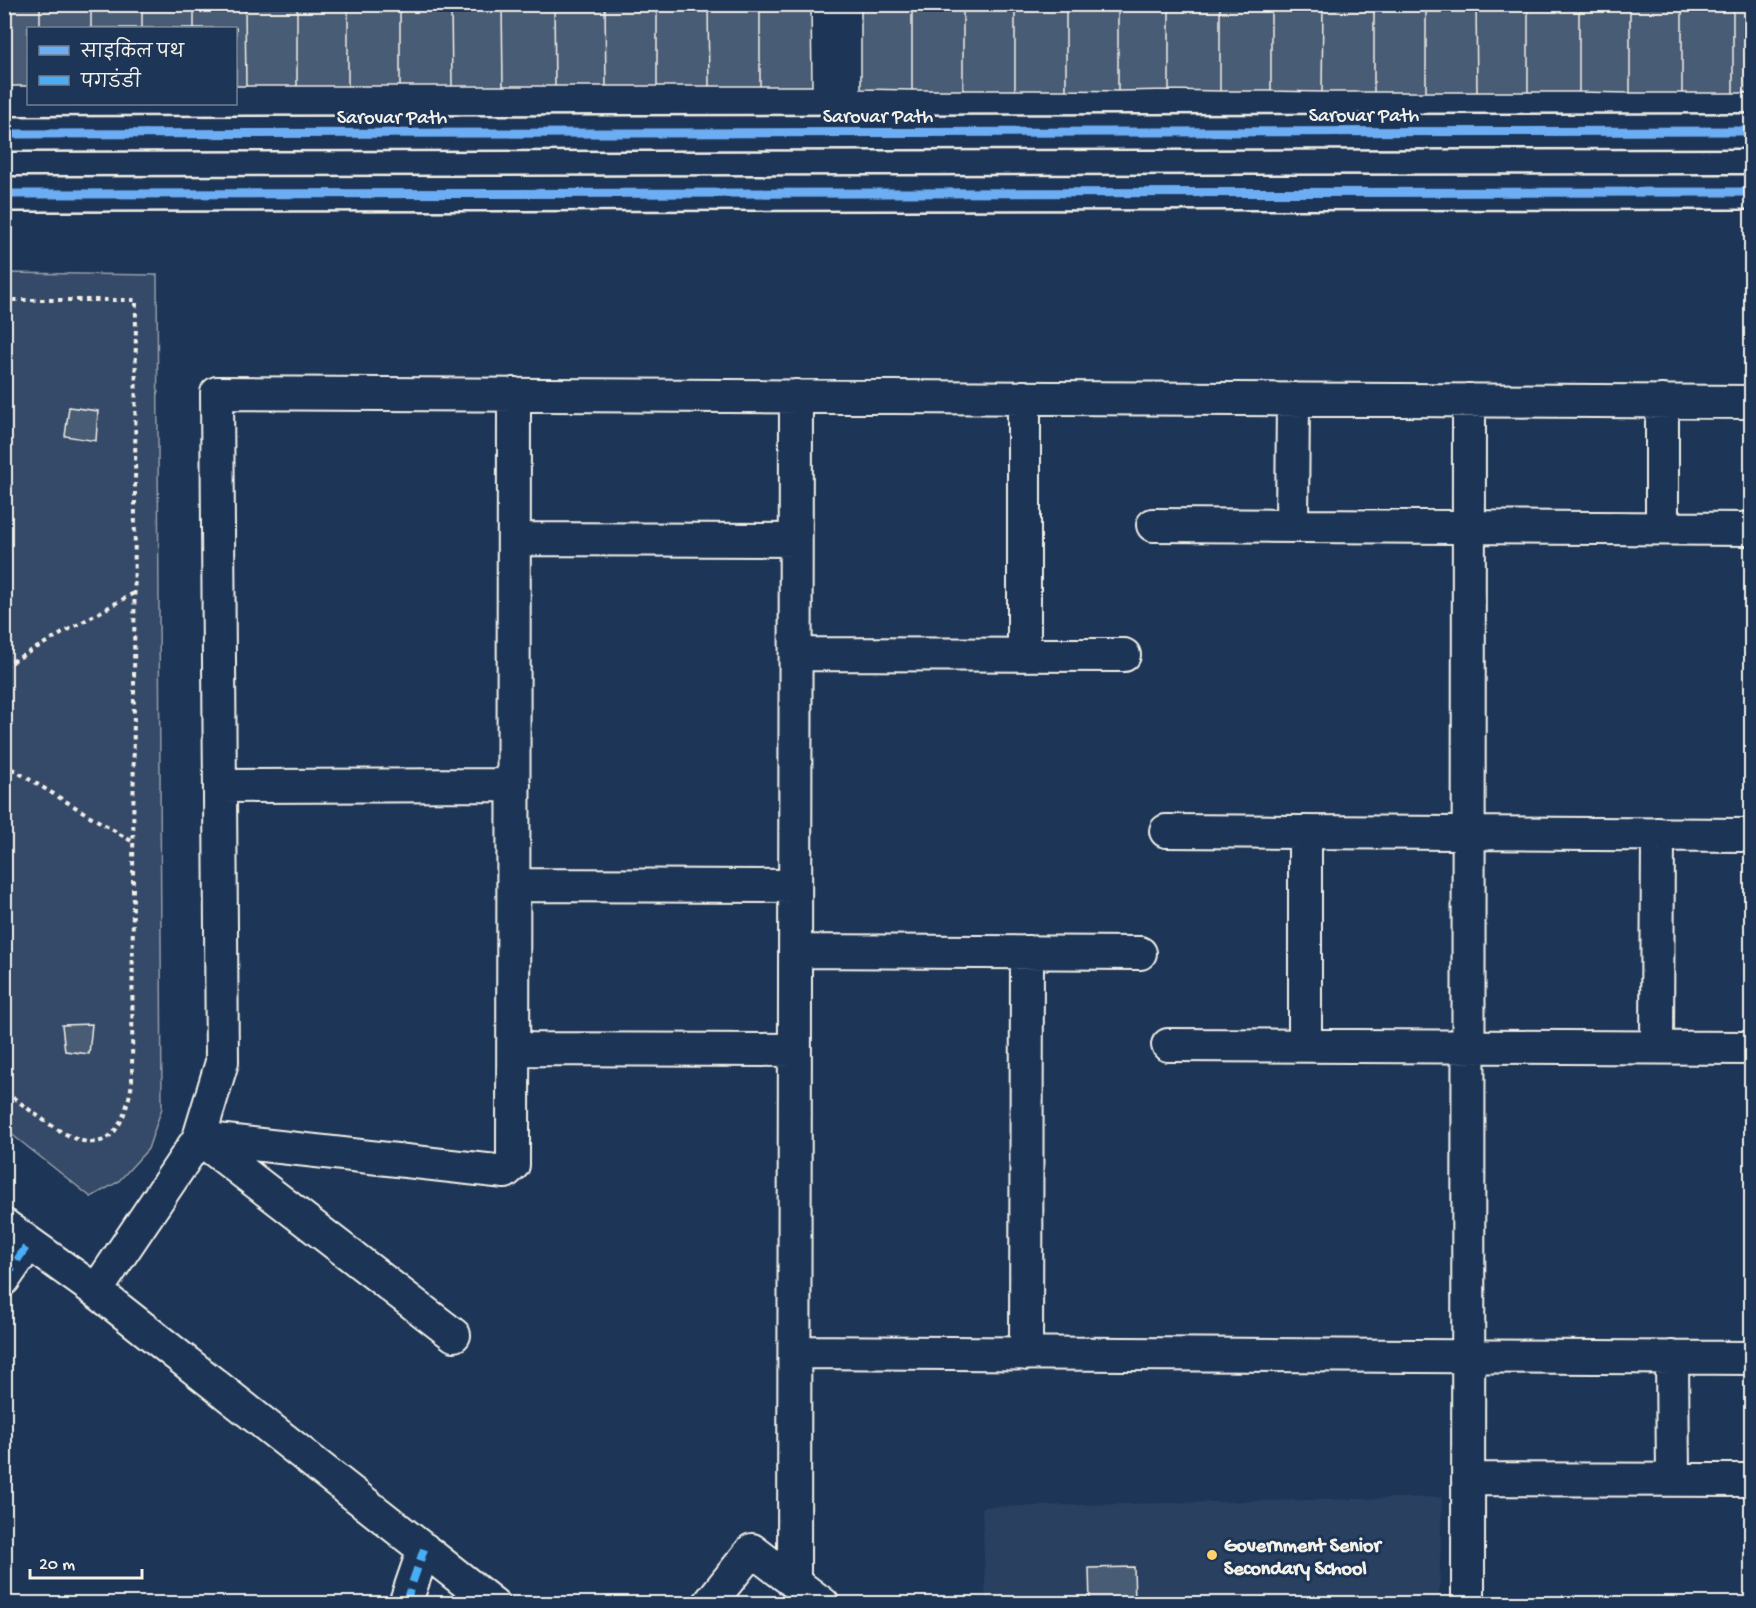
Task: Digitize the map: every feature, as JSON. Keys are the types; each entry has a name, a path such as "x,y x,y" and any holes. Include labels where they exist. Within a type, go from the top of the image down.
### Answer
{"main road":[{"name":"Sarovar Path","path":"4,134 1752,131"},
{"path":"4,194 1752,192"}],"street":[{"path":"96,1291 199,1138 222,1062 217,393 1752,402"},
{"path":"199,1138 505,1172 513,1165 514,394"},
{"path":"794,1582 796,396"},
{"path":"1024,397 1024,655"},
{"path":"1292,526 1293,399"},
{"path":"1468,1604 1469,400"},
{"path":"1662,401 1662,528"},
{"path":"1153,525 1750,529"},
{"path":"514,539 795,540"},
{"path":"796,654 1124,655"},
{"path":"221,786 514,785"},
{"path":"1166,831 1745,835"},
{"path":"1305,832 1305,1045"},
{"path":"1657,1047 1658,834"},
{"path":"514,885 795,886"},
{"path":"795,951 1140,953"},
{"path":"1026,1354 1027,952"},
{"path":"1168,1045 1747,1048"},
{"path":"514,1049 795,1050"},
{"path":"199,1138 454,1335"},
{"path":"4,1279 17,1234 96,1291 493,1604"},
{"path":"795,1352 1752,1358"},
{"path":"1672,1357 1672,1479"},
{"path":"1468,1479 1752,1480"},
{"path":"405,1604 424,1550"},
{"path":"709,1604 752,1550 823,1604"}],"path":[{"path":"4,300 136,300 132,1083 127,1113 111,1136 99,1143 85,1144 70,1137 4,1091"},
{"path":"4,666 134,593"},
{"path":"4,657 12,662"},
{"path":"4,764 133,842"},
{"path":"4,774 13,769"}],"shaded area":[{"path":"4,273 157,275 162,1108 148,1149 118,1182 91,1197 5,1129"},
{"name":"Government Senior Secondary School","path":"1442,1497 1439,1603 986,1603 982,1507"}],"building":[{"path":"4,4 40,4 40,27 27,27 27,86 4,86"},
{"path":"40,4 91,4 91,27 40,27"},
{"path":"91,4 142,4 142,27 91,27"},
{"path":"142,4 194,4 194,27 142,27"},
{"path":"194,4 245,4 246,86 237,86 237,27 194,27"},
{"path":"245,4 297,4 297,86 246,86"},
{"path":"297,4 348,4 348,86 297,86"},
{"path":"348,4 400,4 400,86 348,86"},
{"path":"400,4 451,4 452,86 400,86"},
{"path":"451,4 502,4 503,86 452,86"},
{"path":"502,4 554,4 555,86 503,86"},
{"path":"554,4 605,4 606,86 555,86"},
{"path":"605,4 657,4 657,86 606,86"},
{"path":"657,4 708,4 709,86 657,86"},
{"path":"708,4 760,4 760,86 709,86"},
{"path":"760,4 811,4 812,86 760,86"},
{"path":"861,4 912,4 912,90 861,89"},
{"path":"912,4 963,4 963,90 912,90"},
{"path":"963,4 1015,4 1015,90 963,90"},
{"path":"1015,4 1066,4 1066,90 1015,90"},
{"path":"1066,4 1118,4 1118,91 1066,90"},
{"path":"1118,4 1169,4 1169,90 1118,91"},
{"path":"1169,4 1220,4 1220,91 1169,90"},
{"path":"1220,4 1271,4 1271,91 1220,91"},
{"path":"1271,4 1323,4 1322,92 1271,91"},
{"path":"1323,4 1374,4 1374,92 1322,92"},
{"path":"1374,4 1426,4 1426,92 1374,92"},
{"path":"1426,4 1476,4 1477,92 1426,92"},
{"path":"1476,4 1528,4 1528,92 1477,92"},
{"path":"1528,4 1579,4 1579,92 1528,92"},
{"path":"1579,4 1630,4 1630,93 1579,92"},
{"path":"1630,4 1682,4 1682,93 1630,93"},
{"path":"1682,4 1733,4 1733,93 1682,93"},
{"path":"1733,4 1752,4 1752,93 1733,93"},
{"path":"69,407 98,411 96,441 65,436"},
{"path":"92,1024 89,1054 65,1051 62,1025"},
{"path":"1134,1567 1135,1604 1090,1604 1089,1568"}],"marked path":[{"path":"4,1279 29,1243"},
{"path":"405,1604 424,1549"}],"cycle path":[{"path":"4,134 1752,131"},
{"path":"4,194 1752,192"}],"place":[{"name":"Government Senior Secondary School","path":"1212,1555"}]}
